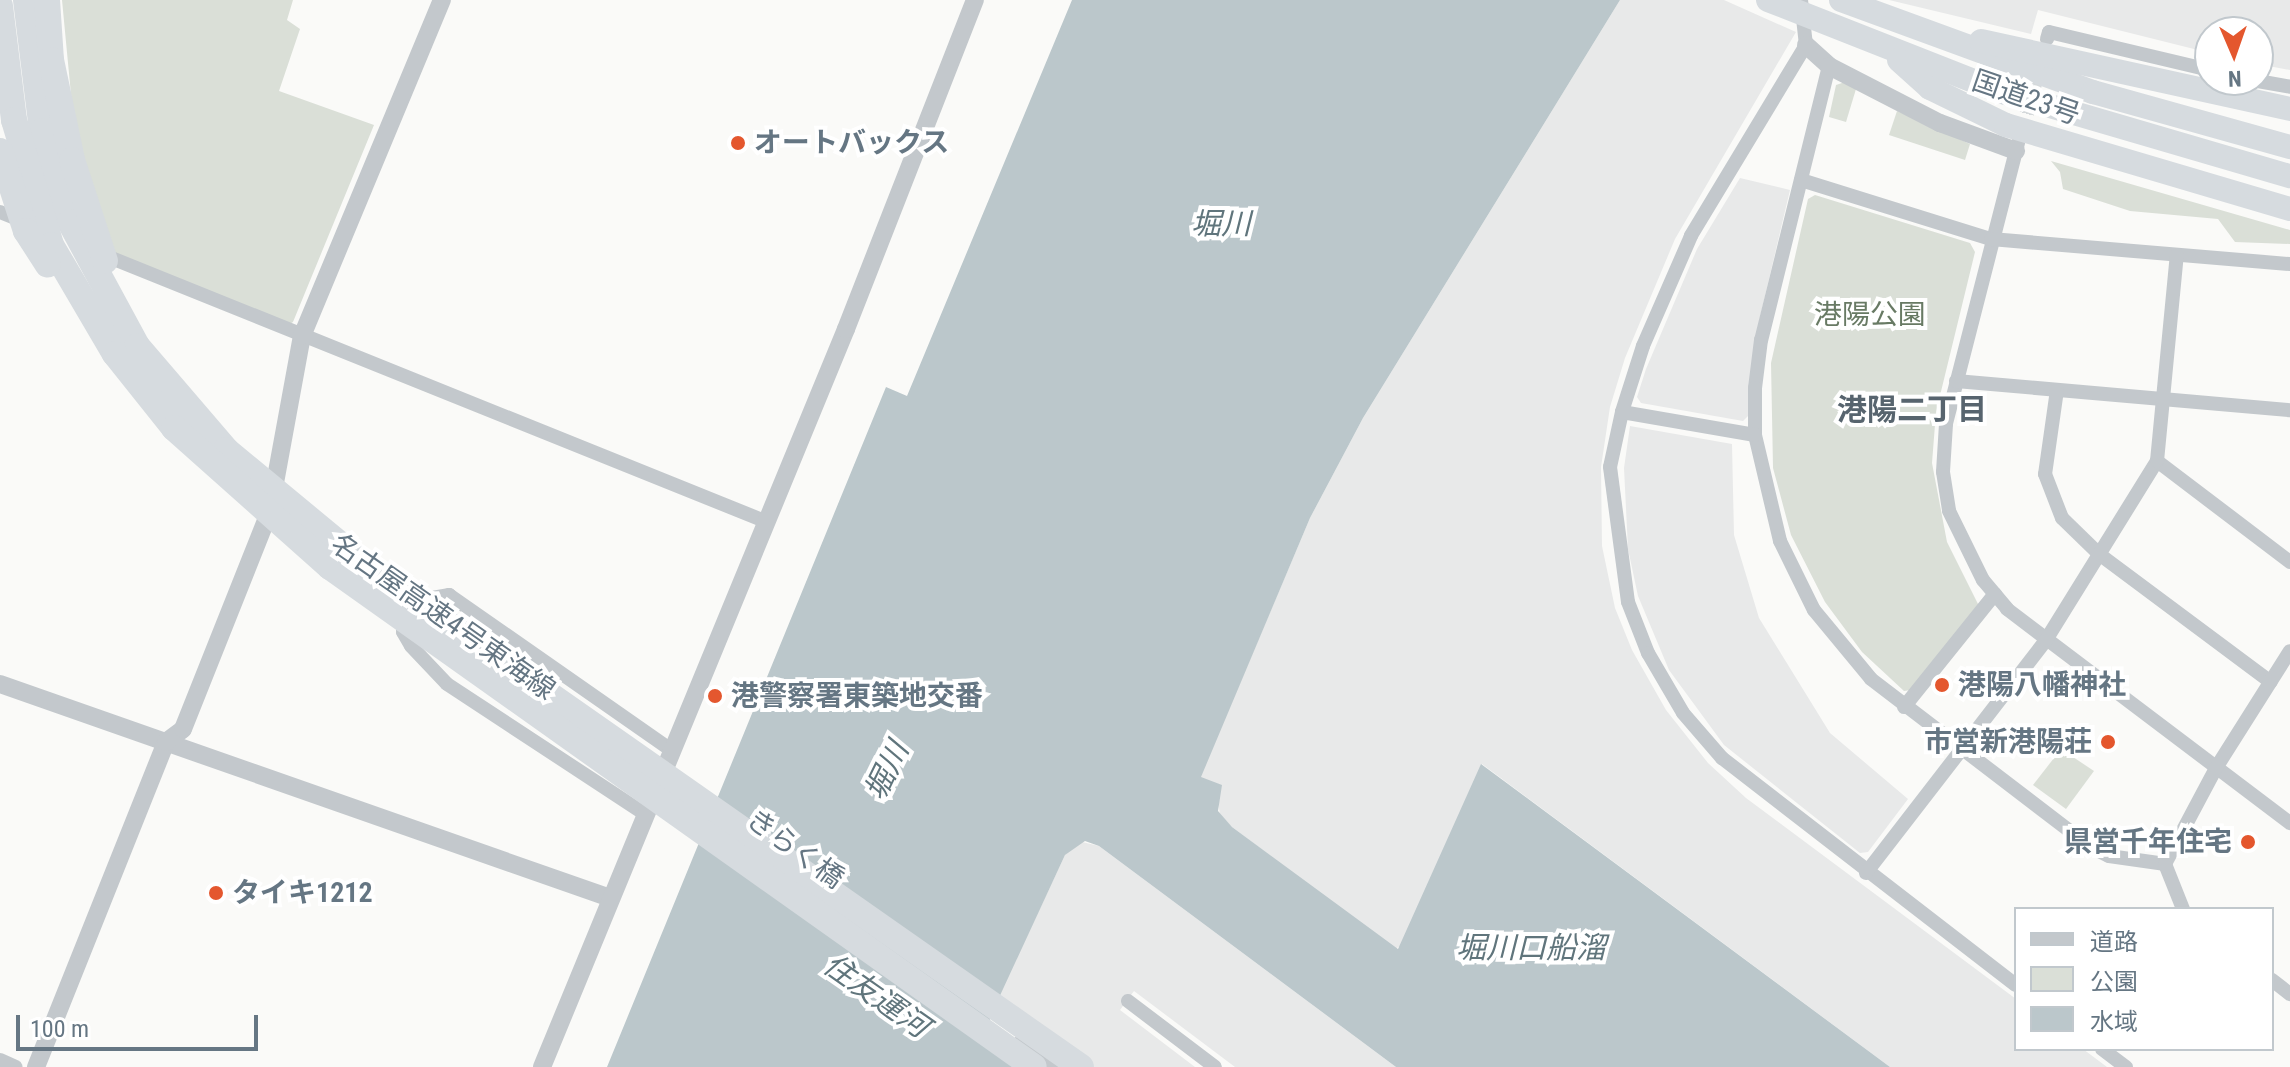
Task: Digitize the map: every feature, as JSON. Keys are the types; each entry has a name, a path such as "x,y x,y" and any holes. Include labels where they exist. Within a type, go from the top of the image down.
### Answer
{"highway":[{"name":"名古屋高速4号東海線","path":"26,0 42,131 70,222 137,346 226,450 366,566 1081,1067"},
{"path":"47,0 58,98 89,219 138,344 178,415"},
{"name":"国道23号","path":"1768,0 1885,48 2121,130 2290,176"},
{"name":"国道23号","path":"1842,0 2093,92 2290,147"},
{"name":"名古屋高速4号東海線","path":"0,6 14,120 51,245 115,354 174,428 330,567 1034,1067"},
{"path":"1905,25 2290,109"},
{"path":"1885,48 1930,88 2006,125 2290,209"},
{"path":"0,151 26,231 60,285 178,415 271,504"}],"street":[{"path":"36,1067 166,742 183,729 271,504 302,336 442,0"},
{"path":"542,1067 767,522 975,0"},
{"path":"1801,0 1806,45 1691,236 1643,346 1622,412 1610,467 1618,550 1628,602 1648,653 1683,713 1722,758 1866,873 2014,984"},
{"path":"2047,39 2049,32 2194,66"},
{"path":"1806,45 1829,66 1940,123 2017,147 1956,381 1944,460 1949,511 1995,594 2046,640 2290,823"},
{"path":"1829,66 1761,340 1755,435 1780,541 1814,610 1871,679 1904,707 1963,748 2091,847 2109,856 2165,864"},
{"path":"1801,180 1991,239 2290,264"},
{"path":"0,212 767,522"},
{"path":"1866,873 2046,640 2157,461 2177,255"},
{"path":"1956,381 2290,410"},
{"path":"2057,390 2045,452 2051,498 2073,532 2271,682"},
{"path":"1622,412 1755,435"},
{"path":"2157,461 2290,562"},
{"name":"きらく橋","path":"271,504 436,633 502,674 1057,1067"},
{"path":"1904,707 1995,594"},
{"path":"645,814 447,684 411,646 403,632 410,612 449,595 673,751"},
{"path":"2182,907 2165,864 2216,768 2290,651"},
{"path":"0,684 610,898"},
{"path":"2274,982 2290,994"},
{"path":"1128,1001 1215,1067"},
{"path":"2105,1051 2126,1067"},
{"path":"0,1060 16,1067"}],"shaded area":[{"path":"1620,0 1724,0 1796,32 1675,239 1625,358 1610,407 1601,467 1602,546 1615,608 1632,650 1666,710 1708,763 1746,798 2014,998 2014,1051 2086,1051 2107,1067 1890,1067 1482,764 1404,944 1395,949 1232,827 1220,816 1218,800 1200,777 1310,518 1363,418"},
{"path":"1889,0 2290,0 2290,70 2274,67 2274,16 2194,16 2194,49 2038,10 2031,34"},
{"path":"1740,178 1790,190 1760,317 1749,415 1743,421 1641,403 1637,397 1646,369 1697,249"},
{"path":"1630,426 1732,444 1734,535 1759,618 1830,733 1908,799 1868,852 1860,853 1724,745 1669,670 1638,596 1628,549 1624,468"},
{"path":"1078,841 1099,846 1396,1067 1235,1067 1134,991 1120,1010 1195,1067 1088,1067 995,1004 1065,855"}],"green space":[{"path":"62,0 293,0 287,20 300,29 279,91 374,125 293,322 288,325 106,251 76,147"},
{"path":"1845,82 1856,89 1846,122 1829,117 1836,85"},
{"path":"1897,111 1970,144 1965,160 1889,135"},
{"path":"2051,161 2290,230 2290,244 2235,242 2218,219 2130,211 2063,189 2060,172"},
{"name":"港陽公園","path":"1815,195 1970,243 1975,252 1936,412 1932,463 1947,542 1979,606 1911,690 1904,691 1862,652 1825,602 1791,535 1773,468 1771,363 1808,199"},
{"path":"2061,749 2094,771 2066,809 2033,785"}],"water":[{"name":"堀川","path":"1072,0 1620,0 1363,418 1310,518 1201,777 1222,785 1218,811 1232,827 1398,949 1481,764 1890,1067 1396,1067 1099,846 1085,841 1065,855 991,1015 989,1024 1028,1067 607,1067 886,387 907,396"}],"tunnel":[{"path":"2021,134 2040,66"}],"place":[{"name":"オートバックス","path":"738,143"},
{"name":"港陽八幡神社","path":"1942,685"},
{"name":"港警察署東築地交番","path":"715,696"},
{"name":"市営新港陽荘","path":"2108,742"},
{"name":"県営千年住宅","path":"2248,842"},
{"name":"タイキ1212","path":"216,893"}],"district":[{"name":"港陽二丁目","path":"1912,410"}],"water label":[{"name":"堀川口船溜","path":"1531,948"},
{"name":"住友運河","path":"876,996"}]}
